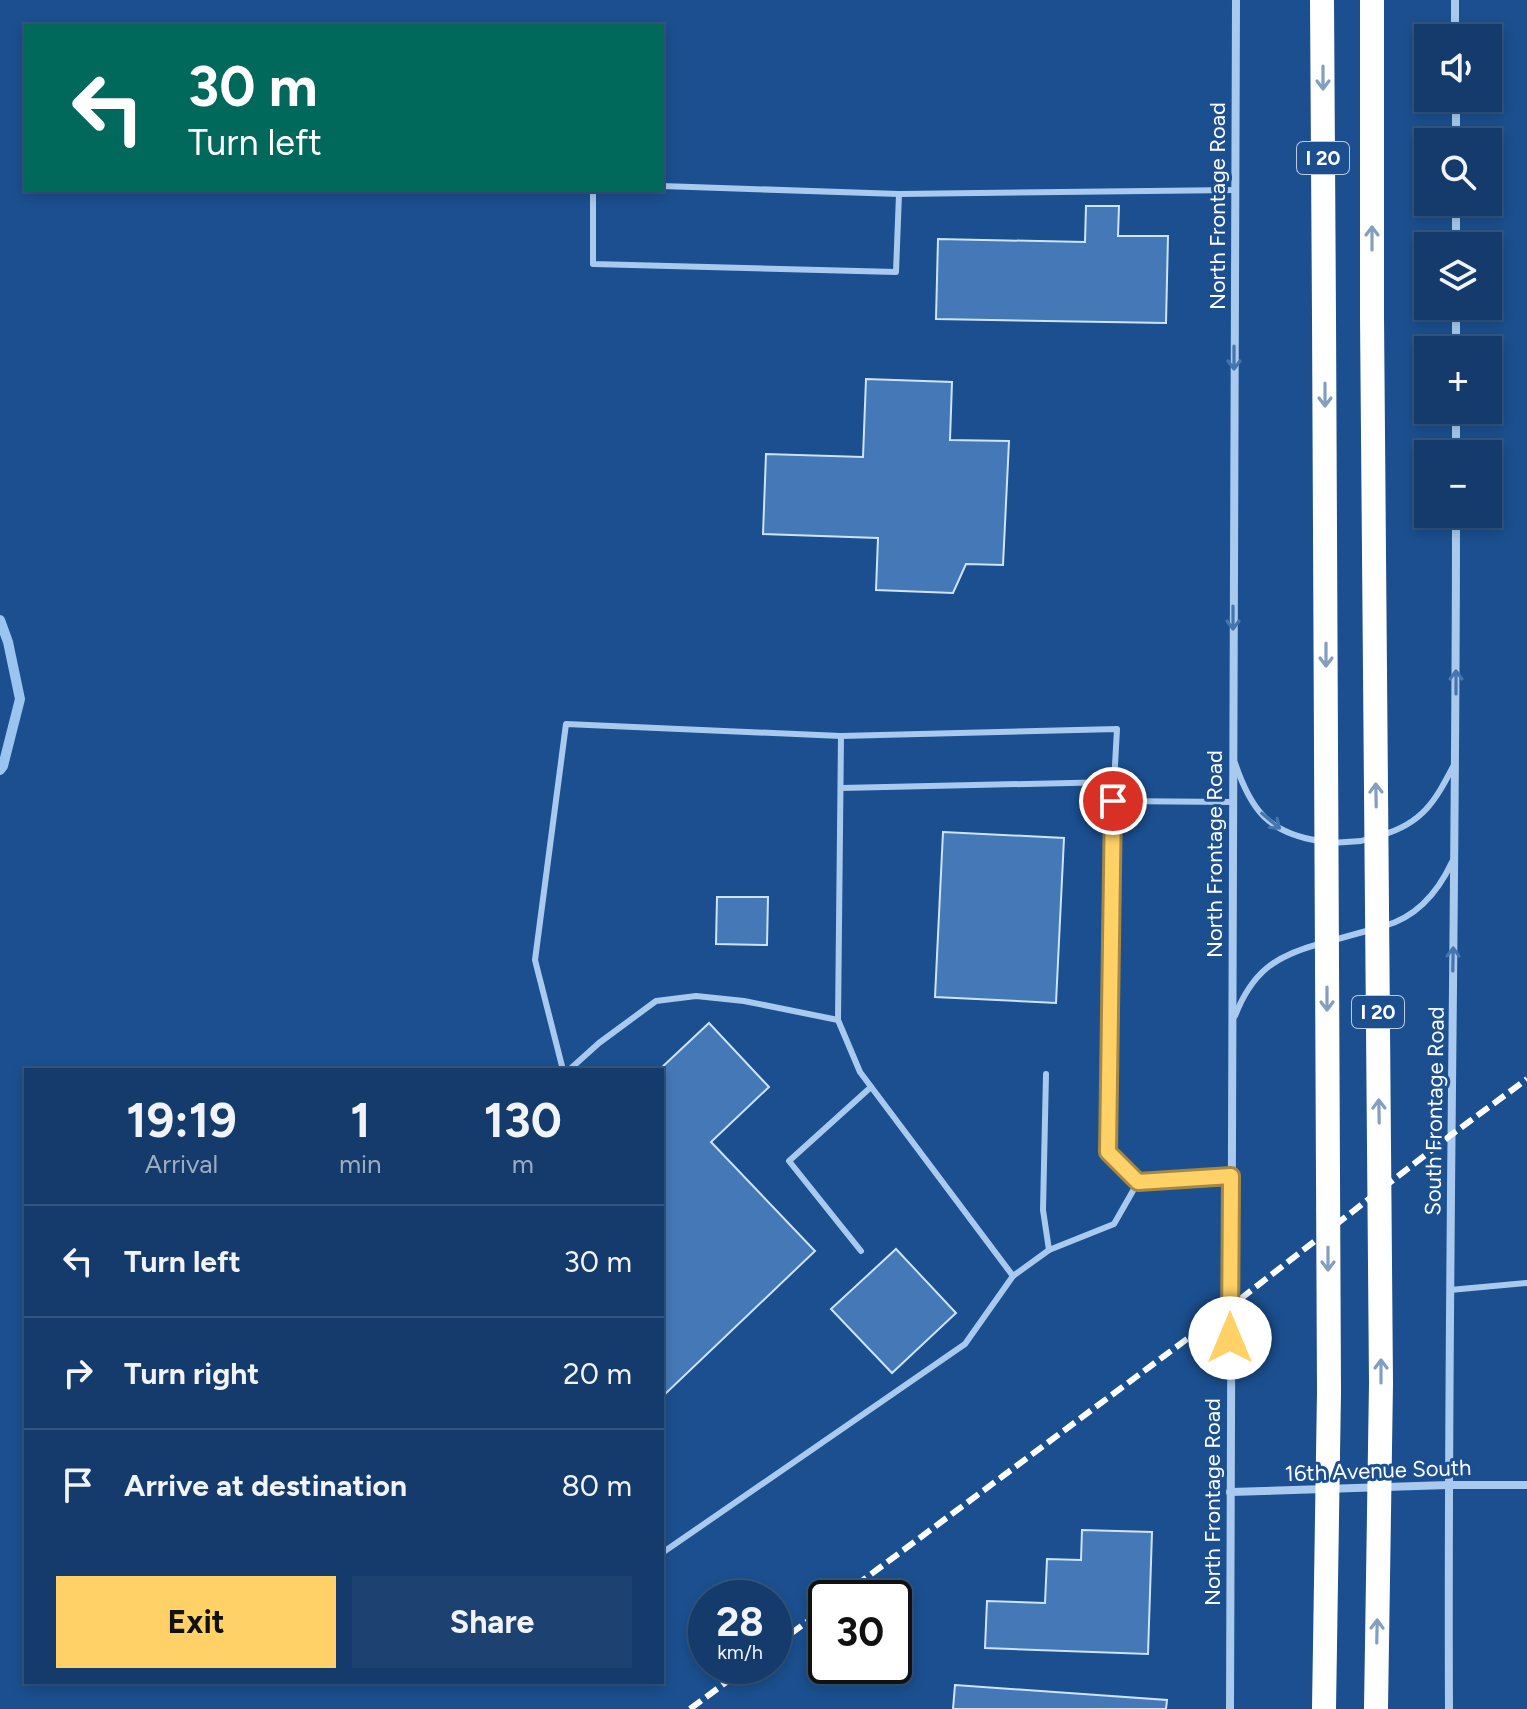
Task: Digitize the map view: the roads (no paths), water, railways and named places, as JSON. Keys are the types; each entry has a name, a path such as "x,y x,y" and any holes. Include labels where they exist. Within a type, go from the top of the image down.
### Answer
{"highway":[{"name":"I 20","path":"1322,0 1329,1392 1324,1709"},
{"name":"I 20","path":"1372,0 1381,1367 1376,1709"}],"street":[{"name":"North Frontage Road","path":"1230,1709 1236,0"},
{"path":"1455,0 1455,24"},
{"name":"South Frontage Road","path":"1449,1709 1456,528"},
{"name":"16th Avenue South","path":"1230,1492 1527,1485"}],"lane":[{"path":"664,186 899,194 1235,190"},
{"path":"593,192 593,264 896,272 899,194"},
{"path":"562,1068 535,960 566,724 841,736 1117,729 1113,801 1108,1152 1138,1182 1231,1176"},
{"path":"841,736 838,1020 860,1072 1013,1276"},
{"path":"1233,755 1244,791 1270,822 1299,838 1335,844 1361,841 1413,823 1437,797 1456,760"},
{"path":"841,788 1114,782"},
{"path":"1113,801 1232,802"},
{"path":"1232,1023 1242,998 1258,976 1277,960 1298,950 1391,924 1418,910 1432,897 1455,857"},
{"path":"571,1068 656,1001 696,996 744,1001 838,1020"},
{"path":"1046,1074 1043,1210 1049,1250"},
{"path":"861,1251 789,1161 871,1087"},
{"path":"664,1552 965,1344 1013,1276 1049,1250 1114,1224 1138,1182"},
{"path":"1450,1290 1527,1283"}],"waterway":[{"path":"0,620 20,699 0,770"}],"railway":[{"path":"863,1580 1230,1307 1527,1079"},
{"path":"792,1633 808,1621"},
{"path":"690,1709 724,1684"}]}
